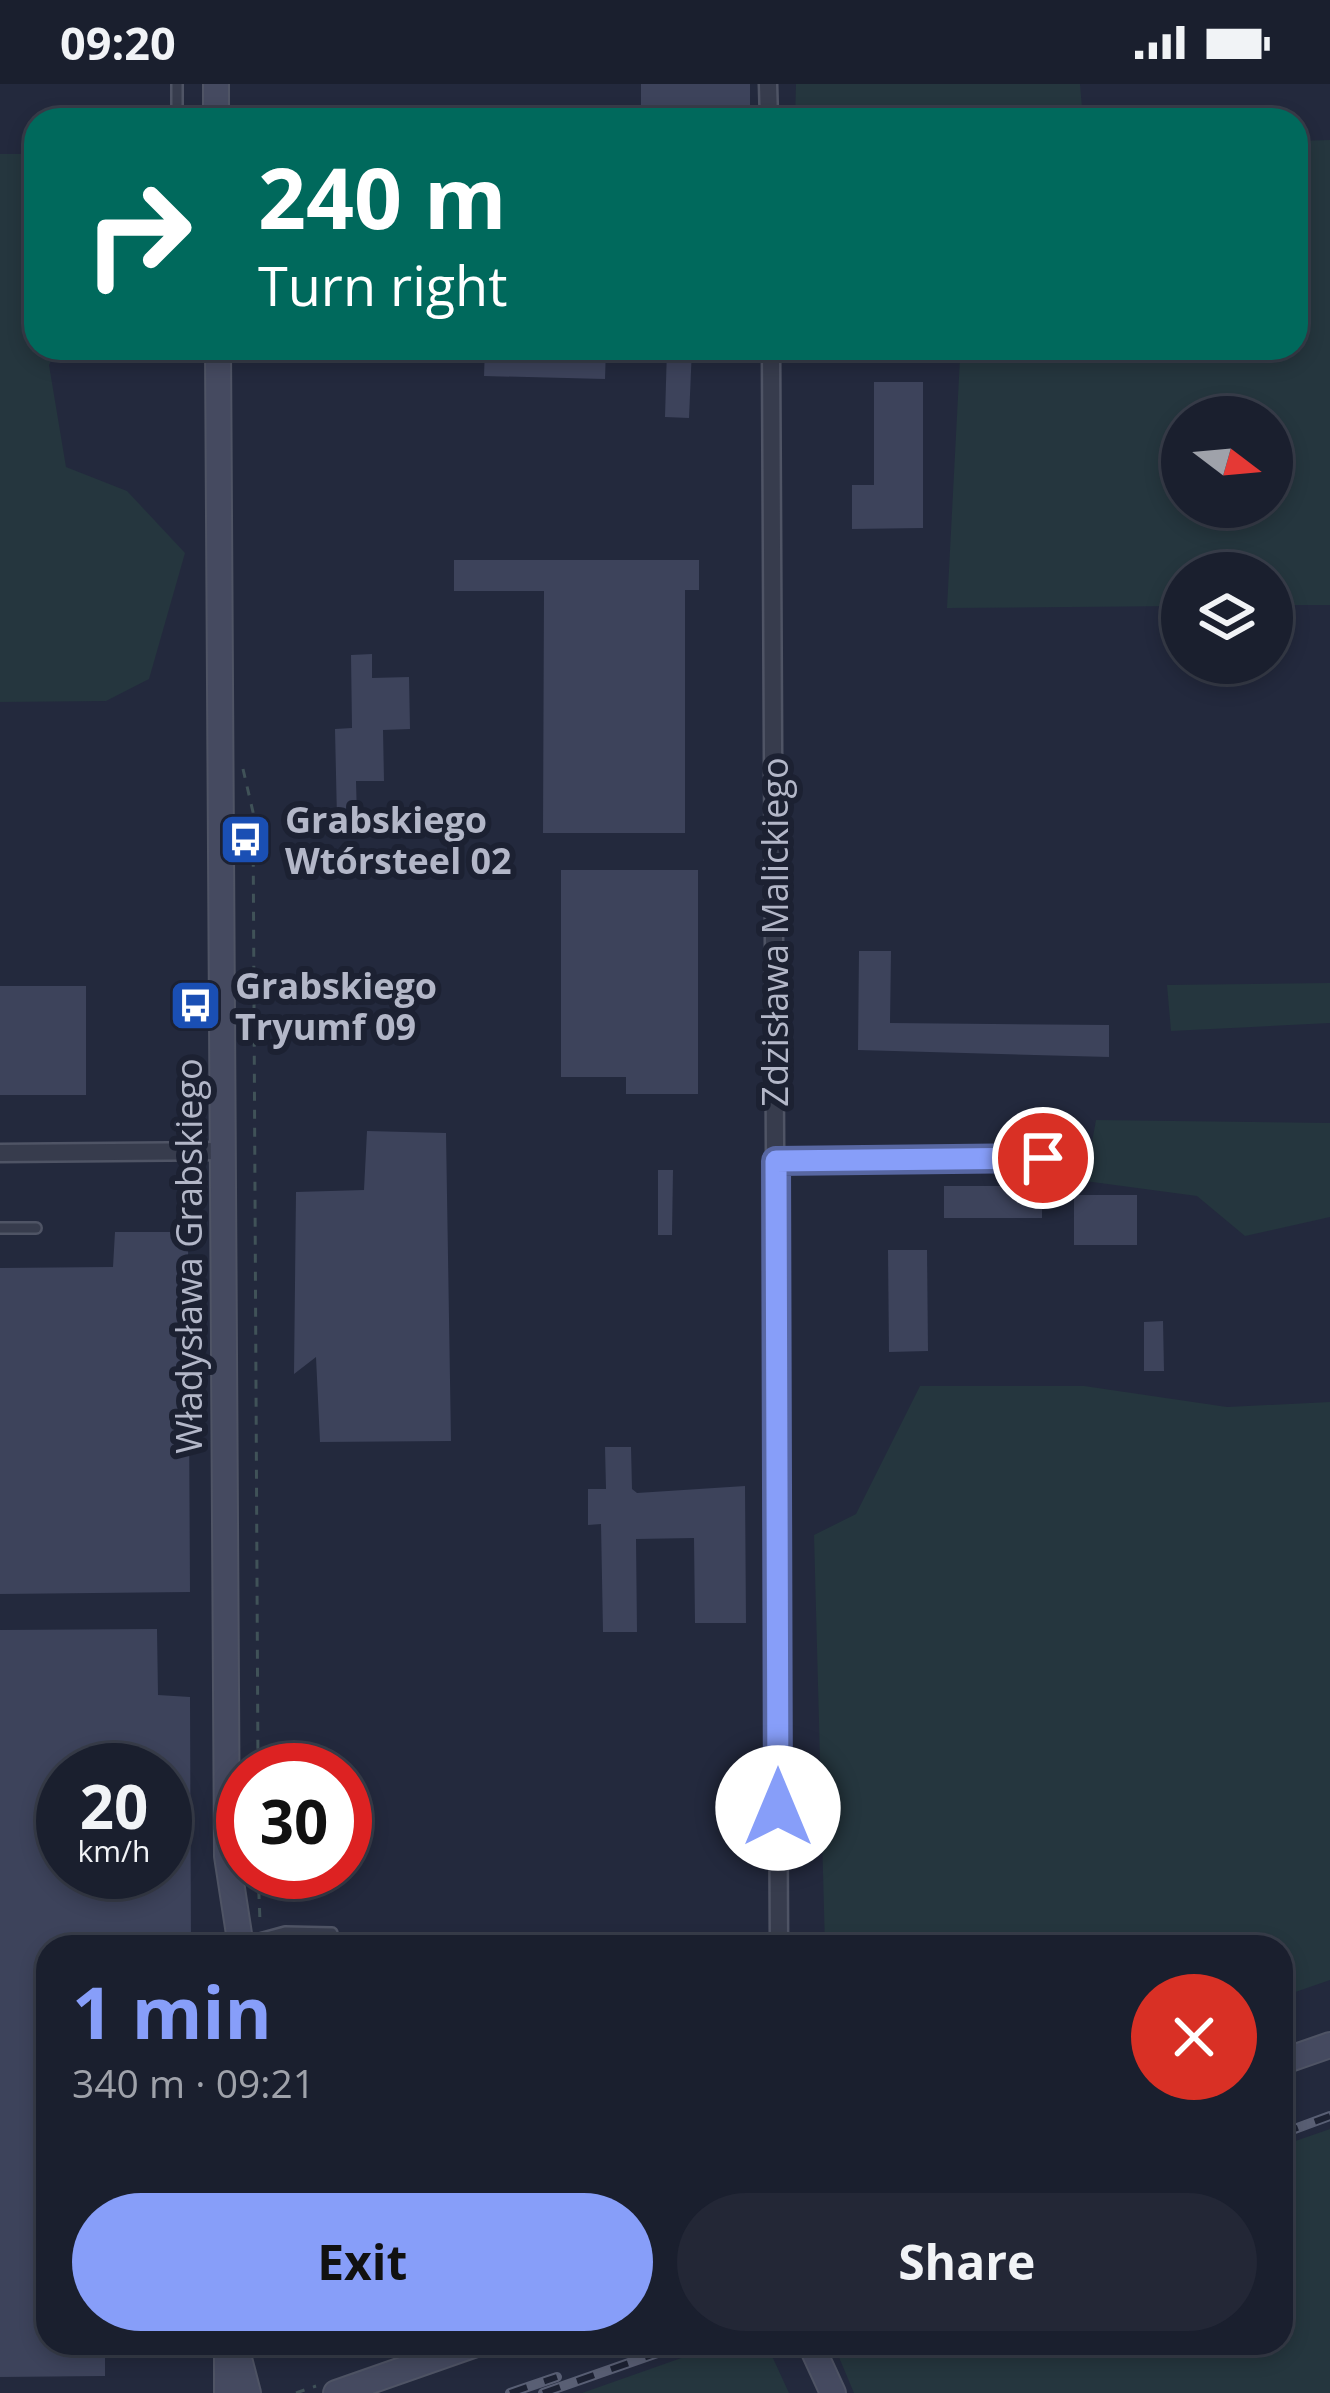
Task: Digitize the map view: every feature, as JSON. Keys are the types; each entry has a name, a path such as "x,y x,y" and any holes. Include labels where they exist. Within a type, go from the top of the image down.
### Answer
{"street":[{"name":"Władysława Grabskiego","path":"218,360 227,1856 245,1935"},
{"name":"Zdzisława Malickiego","path":"770,360 779,1935"},
{"path":"0,1153 224,1151"},
{"path":"1293,2058 1330,2045"},
{"path":"226,2393 230,2355"},
{"path":"235,2355 248,2393"},
{"path":"336,2393 445,2355"},
{"path":"816,2355 833,2393"}],"lane":[{"path":"776,1161 1059,1158"},
{"path":"0,1228 36,1228"},
{"path":"274,1935 332,1933"}],"path":[{"path":"252,963 258,1743"},
{"path":"248,1935 254,1899"}],"shaded area":[{"path":"796,84 1080,84 1082,108 795,108"},
{"path":"1330,140 1330,605 1293,605 1293,552 1161,552 1161,606 947,608 960,360 1308,360 1308,141"},
{"path":"0,154 24,154 24,360 51,360 66,467 127,491 185,553 149,679 106,701 0,702"},
{"path":"1330,983 1330,1023 1171,1031 1167,985"},
{"path":"1096,1120 1330,1123 1330,1217 1245,1236 1197,1196 1085,1181"},
{"path":"920,1386 1084,1386 1227,1407 1330,1402 1330,1980 1293,1993 1293,1935 825,1935 814,1535 856,1514"},
{"path":"1330,2129 1330,2393 854,2393 838,2355 1293,2355 1293,2142"},
{"path":"690,2355 772,2355 789,2393 582,2393"}],"building":[{"path":"641,84 750,84 750,108 641,108"},
{"path":"485,360 606,360 605,379 484,376"},
{"path":"667,360 691,360 689,418 665,417"},
{"path":"874,382 923,382 923,528 852,529 852,485 874,485"},
{"path":"454,560 699,560 699,590 685,590 685,833 543,833 544,591 454,591"},
{"path":"372,654 372,678 409,677 410,729 383,730 384,781 356,781 357,818 337,819 335,729 352,728 351,655"},
{"path":"561,870 698,870 698,1094 626,1094 626,1077 561,1077"},
{"path":"859,951 891,951 890,1023 1109,1025 1109,1057 858,1050"},
{"path":"0,986 86,986 86,1095 0,1095"},
{"path":"367,1131 446,1133 451,1441 320,1442 316,1357 294,1374 296,1192 364,1190"},
{"path":"658,1170 673,1170 672,1235 658,1235"},
{"path":"944,1186 1042,1186 1042,1218 944,1218"},
{"path":"1074,1195 1137,1195 1137,1245 1074,1245"},
{"path":"115,1232 188,1232 190,1592 0,1594 0,1268 113,1267"},
{"path":"888,1250 927,1250 928,1351 889,1352"},
{"path":"1163,1321 1164,1371 1144,1371 1144,1322"},
{"path":"605,1447 631,1447 632,1489 637,1493 745,1486 746,1623 695,1623 694,1538 636,1539 637,1632 603,1632 601,1524 588,1525 588,1489 606,1489"},
{"path":"157,1629 158,1695 190,1697 190,1743 36,1743 36,1899 191,1899 191,1935 36,1935 36,2355 105,2355 105,2376 0,2377 0,1630"}],"railway":[{"path":"1293,2130 1330,2116"},
{"path":"543,2393 652,2355"},
{"path":"510,2393 557,2377"}],"place":[{"name":"Grabskiego Wtórsteel 02","path":"246,840"},
{"name":"Grabskiego Tryumf 09","path":"196,1006"}],"route":[{"path":"778,1808 776,1161 1043,1158"}]}
